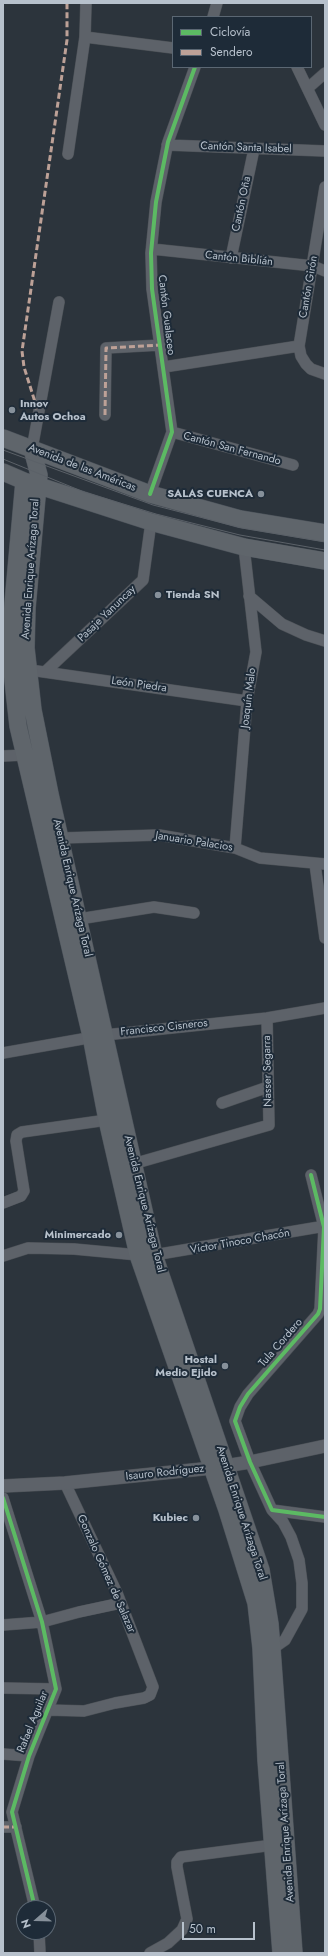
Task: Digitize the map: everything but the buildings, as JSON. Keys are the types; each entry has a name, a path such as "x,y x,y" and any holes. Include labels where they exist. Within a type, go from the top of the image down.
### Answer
{"main road":[{"name":"Avenida de las Américas","path":"3,438 150,494 240,519 325,533"},
{"name":"Avenida Enrique Arízaga Toral","path":"32,449 38,469 31,483 12,614 10,654 17,720 98,1036 133,1164 146,1255"},
{"path":"3,472 31,483 151,522 244,547 325,560"},
{"name":"Avenida Enrique Arízaga Toral","path":"31,483 26,648 38,671 33,710 79,919 98,1036 107,1120 146,1255 219,1467 261,1570 270,1624 294,1953"},
{"path":"300,556 325,538"},
{"name":"Avenida Enrique Arízaga Toral","path":"219,1467 236,1536 256,1604 261,1648 266,1760 281,1953"}],"street":[{"path":"68,154 85,37 86,3"},
{"path":"85,37 172,48"},
{"name":"Cantón Gualaceo","path":"150,494 172,432 152,289 152,249 157,193 167,145 195,68"},
{"path":"298,68 325,125"},
{"path":"308,88 325,73"},
{"name":"Cantón Santa Isabel","path":"167,145 325,152"},
{"name":"Cantón Oña","path":"230,258 254,149"},
{"name":"Cantón Girón","path":"298,346 325,187"},
{"name":"Cantón Biblián","path":"152,249 312,266 325,271"},
{"path":"32,449 59,302"},
{"path":"105,415 106,348 161,345"},
{"path":"164,367 298,346 301,356 306,364 311,369 325,374"},
{"name":"Cantón San Fernando","path":"172,432 293,465"},
{"name":"Pasaje Yanuncay","path":"38,671 143,580 151,522"},
{"name":"Joaquín Malo","path":"235,848 248,701 256,652 244,547"},
{"path":"249,596 282,624 306,635 325,641"},
{"name":"León Piedra","path":"38,671 248,701"},
{"path":"3,756 25,755"},
{"name":"Januario Palacios","path":"60,838 159,835 235,848 260,858 320,864"},
{"path":"320,864 325,938"},
{"path":"79,919 154,908 194,914"},
{"name":"Francisco Cisneros","path":"3,1053 98,1036 267,1018 325,1008"},
{"name":"Nasser Segarra","path":"133,1164 269,1125 267,1018"},
{"path":"222,1102 268,1087"},
{"path":"3,1203 21,1196 24,1191 25,1186 16,1141 17,1135 22,1132 107,1120"},
{"name":"Tula Cordero","path":"272,1649 285,1640 302,1609 302,1583 298,1560 291,1537 283,1522 272,1510 250,1462 235,1421 240,1407 248,1394 318,1314 320,1309 324,1226 311,1175"},
{"name":"Víctor Tinoco Chacón","path":"3,1256 28,1248 74,1249 146,1255 324,1226"},
{"name":"Isauro Rodríguez","path":"3,1486 65,1483 219,1467 325,1446"},
{"name":"Gonzalo Gómez de Salazar","path":"48,1710 84,1711 115,1703 144,1698 150,1695 153,1687 121,1603 65,1483"},
{"name":"Rafael Aguilar","path":"3,1498 42,1622 56,1690 29,1756 12,1812 33,1900"},
{"path":"272,1510 325,1517"},
{"path":"3,1625 42,1622 78,1612 121,1603"},
{"path":"3,1688 56,1690"},
{"path":"3,1754 29,1756"},
{"path":"3,1827 16,1827"},
{"path":"150,1953 168,1943 182,1930 187,1920 177,1868 177,1862 181,1857 273,1844"},
{"path":"39,1940 40,1953"}],"tram line":[{"path":"3,450 153,505 242,528 325,542"},
{"path":"3,459 84,492 156,514 240,535 325,550"}],"marked path":[{"path":"38,418 35,402 24,367 22,351 67,40 67,3"},
{"path":"105,415 106,348 161,345"},
{"path":"3,1827 16,1827"}],"cycle path":[{"path":"150,494 172,432 152,289 151,253 156,202 168,142 195,68"},
{"path":"311,1175 324,1227 320,1309 318,1314 248,1394 240,1407 235,1421 250,1462 272,1510 325,1517"},
{"path":"3,1498 42,1622 56,1689 29,1756 12,1812 33,1900"}],"place":[{"name":"Innov Autos Ochoa","path":"12,410"},
{"name":"SALAS CUENCA","path":"261,494"},
{"name":"Tienda SN","path":"158,595"},
{"name":"Minimercado","path":"119,1235"},
{"name":"Hostal Medio Ejido","path":"225,1366"},
{"name":"Kubiec","path":"196,1518"}]}
